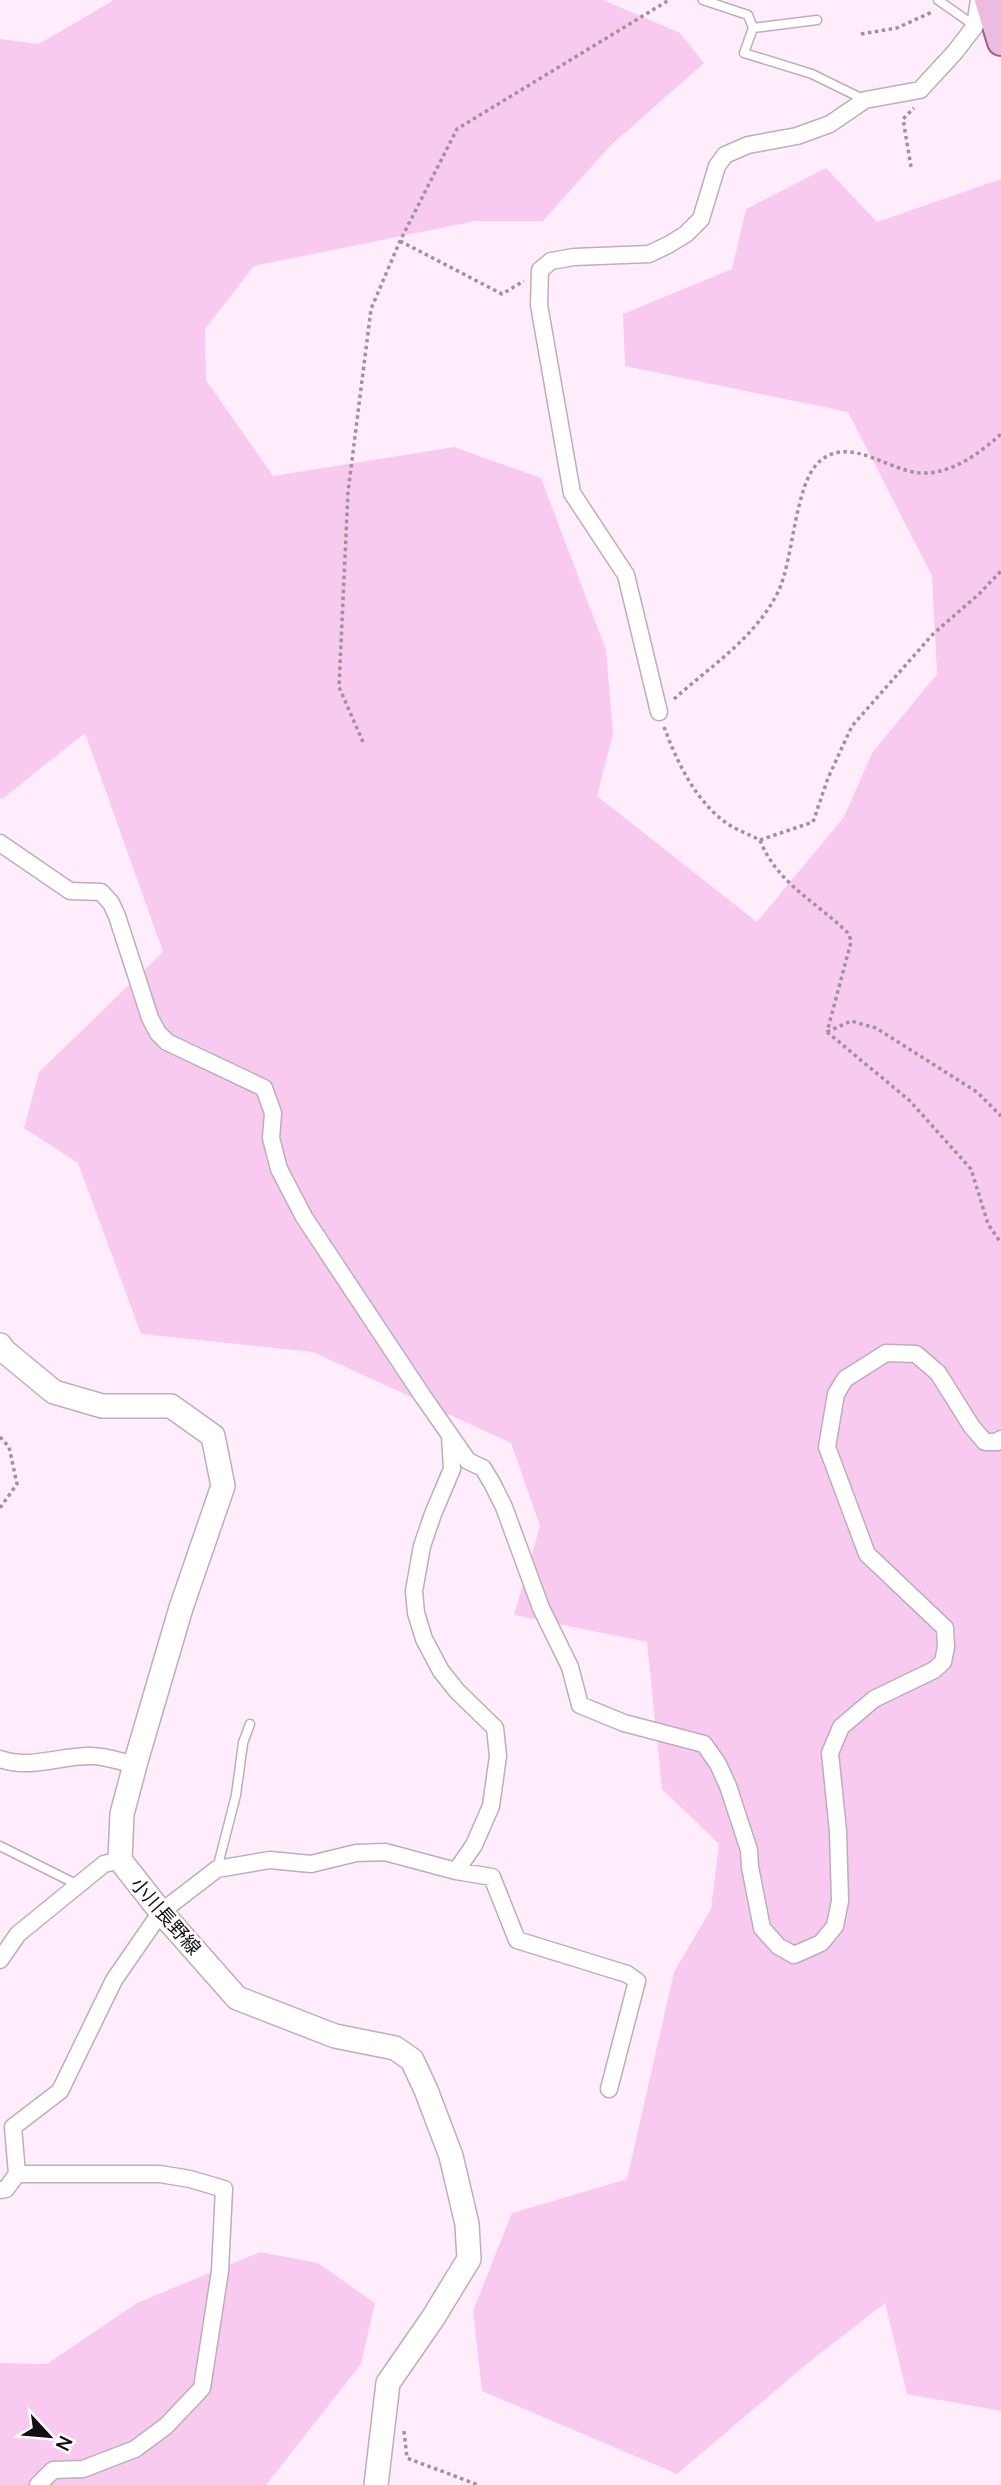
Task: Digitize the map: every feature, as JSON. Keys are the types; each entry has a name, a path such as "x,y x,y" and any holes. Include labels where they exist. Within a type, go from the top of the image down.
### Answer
{"main road":[{"path":"988,0 1001,42"},
{"name":"小川長野線","path":"0,1345 54,1392 102,1406 171,1406 213,1436 223,1486 181,1608 135,1765 122,1814 120,1860 161,1912 237,1998 335,2036 395,2048 412,2060 451,2156 467,2224 469,2259 433,2318 388,2383 376,2485"}],"street":[{"path":"659,712 626,575 572,493 538,305 540,270 551,261 573,257 649,254 686,234 701,219 718,166 725,155 748,145 797,136 830,124 865,100 920,90 975,26 979,0"},
{"path":"0,843 70,891 101,892 111,903 117,916 150,1018 158,1033 167,1042 264,1088 273,1113 271,1138 279,1169 304,1217 450,1436 468,1461 483,1468 504,1507 541,1608 570,1667 580,1704 624,1723 704,1744 718,1764 728,1786 749,1850 762,1928 778,1946 794,1955 821,1943 835,1926 840,1901 838,1831 830,1753 841,1727 874,1699 934,1670 943,1662 946,1647 945,1628 867,1554 827,1447 836,1394 845,1379 886,1353 916,1354 938,1373 972,1427 985,1442 997,1442 1001,1439"},
{"path":"450,1436 453,1469 422,1546 414,1591 416,1613 424,1639 441,1671 457,1691 495,1728 498,1756 491,1806 474,1845 456,1871"},
{"path":"0,1759 12,1763 39,1763 93,1756 135,1765"},
{"path":"0,2190 6,2189 17,2174 6,2123 60,2091 114,1980 161,1912 217,1869 270,1860 311,1864 356,1853 385,1852 456,1871 492,1877 517,1940 627,1974 637,1981 609,2089"},
{"path":"0,1960 18,1934 104,1864 120,1860"},
{"path":"17,2174 160,2174 224,2189 220,2271 202,2388 166,2426 135,2449 83,2469 52,2470 38,2485"}],"lane":[{"path":"703,0 748,15 753,28 744,53 812,74 865,100"},
{"path":"942,2 975,26"},
{"path":"753,28 817,20"},
{"path":"217,1869 236,1795 243,1743 250,1724"},
{"path":"0,1846 78,1885"}],"path":[{"path":"363,741 339,687 348,492 371,309 400,241 457,129 669,0"},
{"path":"861,34 897,28 942,2"},
{"path":"911,167 903,119 921,101 920,90"},
{"path":"400,241 502,295 540,270"},
{"path":"827,1032 851,942 849,934 788,884 767,858 760,840 729,825 712,811 674,755 659,712 730,652 759,622 771,604 786,574 803,494 818,463 831,454 848,452 919,474 931,473 947,470 966,461 1001,434"},
{"path":"760,840 813,822 828,778 852,726 933,634 1001,571"},
{"path":"827,1032 851,1021 876,1028 977,1092 1001,1116"},
{"path":"827,1032 909,1100 971,1169 988,1224 1001,1243"},
{"path":"0,1437 9,1447 17,1484 0,1508"},
{"path":"403,2427 407,2458 478,2485"}],"shaded area":[{"path":"114,0 603,0 680,33 704,63 610,146 543,221 475,221 254,266 205,329 206,380 273,476 454,447 541,478 606,650 613,734 597,796 757,922 844,817 872,753 937,674 932,576 848,412 625,366 623,314 732,269 746,209 826,168 877,222 1001,179 1001,2411 907,2394 885,2303 809,2362 677,2474 482,2391 473,2311 512,2213 627,2179 674,1972 711,1909 719,1844 662,1789 647,1642 514,1615 540,1526 511,1443 313,1352 141,1334 78,1163 24,1128 39,1072 163,952 85,733 0,798 0,39 39,44"},
{"path":"260,2252 318,2263 375,2303 361,2364 266,2485 0,2485 0,2363 47,2364 137,2303"}]}
